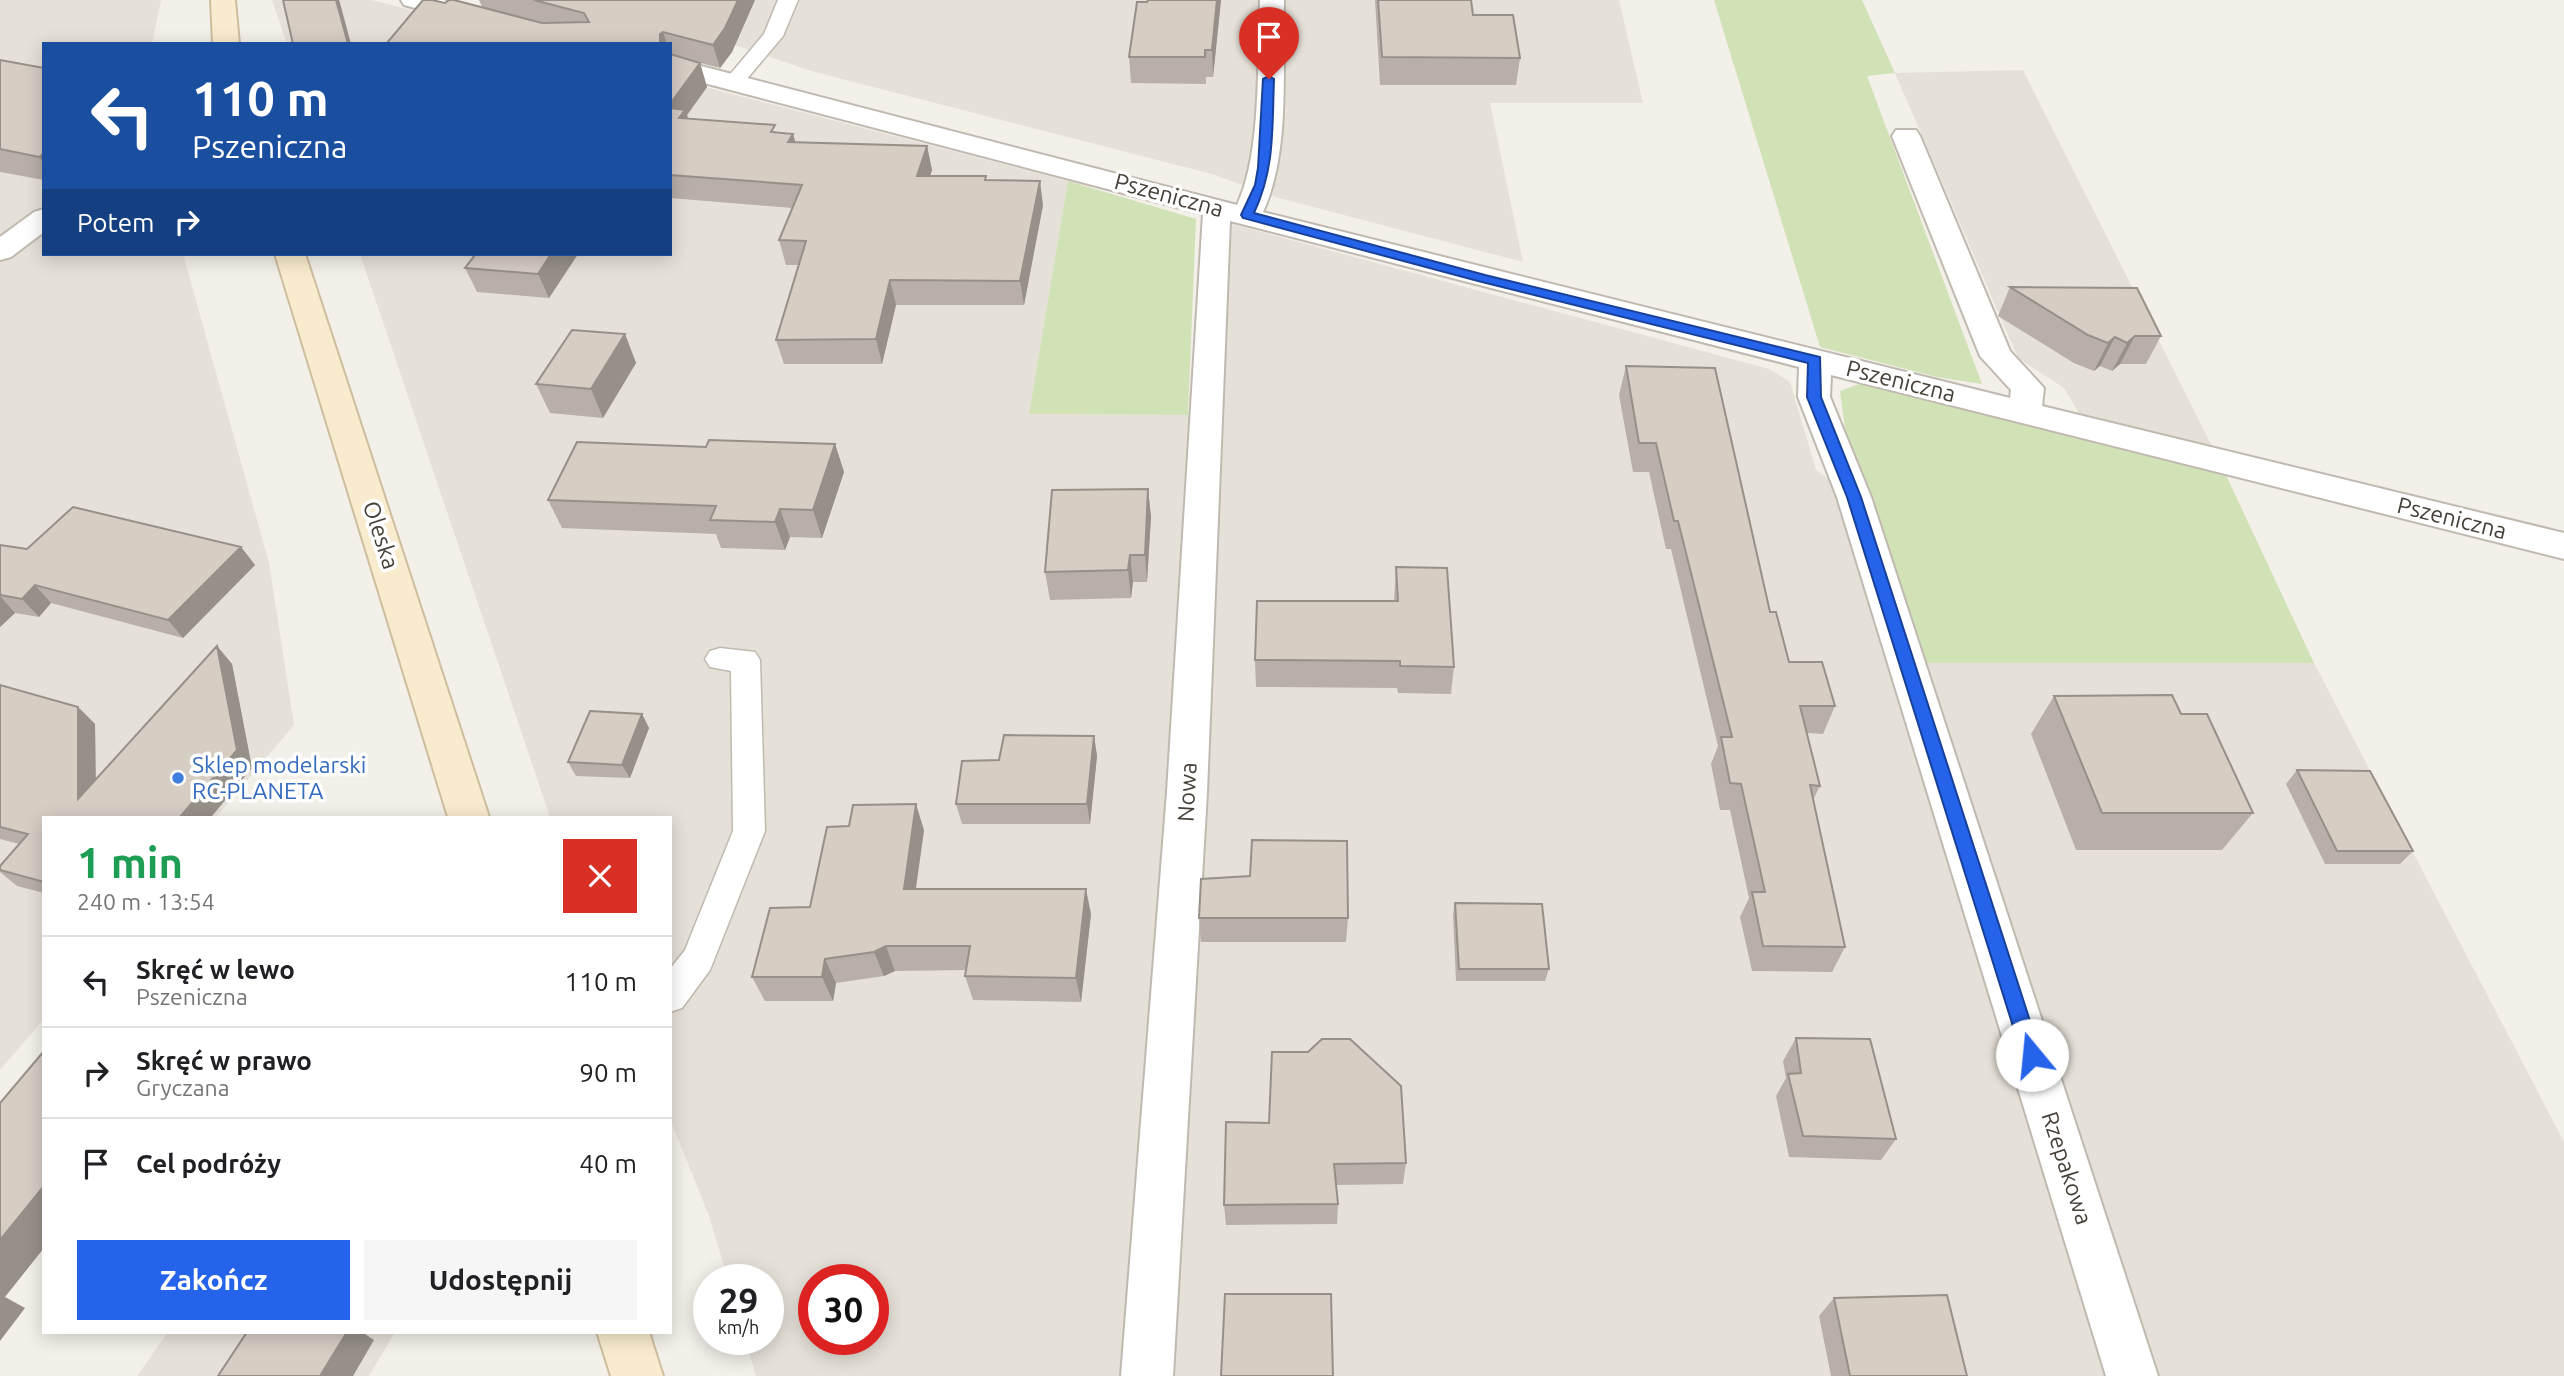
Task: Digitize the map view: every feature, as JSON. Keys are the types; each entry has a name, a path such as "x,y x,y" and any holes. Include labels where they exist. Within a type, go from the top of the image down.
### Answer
{"main road":[{"path":"223,0 226,42"},
{"name":"Oleska","path":"291,256 470,816"},
{"path":"624,1334 637,1376"}],"street":[{"path":"413,0 495,21"},
{"name":"Nowa","path":"1147,1376 1188,778 1215,225 1261,185 1266,151 1272,0"},
{"name":"Pszeniczna","path":"672,66 1482,278 2564,546"},
{"path":"1906,136 1996,356 2028,388 2025,412"},
{"path":"0,251 42,220"},
{"name":"Rzepakowa","path":"1815,360 1814,397 1854,497 2132,1376"}],"lane":[{"path":"734,82 773,36 788,0"},
{"path":"672,994 698,959 748,831 745,660 720,659"}],"shaded area":[{"path":"0,0 161,0 152,42 42,42 42,256 184,256 269,563 294,725 217,816 42,816 42,1021 0,1070"},
{"path":"272,0 372,0 532,42 286,42"},
{"path":"518,0 1619,0 1643,103 1490,103 1523,262 1279,198 1212,174 811,71 735,45"},
{"path":"2023,70 2212,446 2080,415 2064,388 2018,358 1895,73"},
{"path":"672,79 1068,181 1029,414 1188,415 1220,420 1232,224 1769,369 1790,382 1816,470 1854,497 1907,663 2314,663 2564,1142 2564,1376 756,1376 750,1355 784,1355 784,1264 723,1264 709,1216 672,1124 672,816 550,816 361,256 672,256"},
{"path":"167,1334 394,1334 369,1376 137,1376"}],"green space":[{"path":"1714,0 1862,0 1895,73 1867,76 1982,384 1937,377 1820,347"},
{"path":"1068,181 1196,219 1188,415 1029,414"},
{"path":"1862,383 2225,473 2314,663 1907,663 1854,497 1840,391"}],"building":[{"path":"283,0 336,0 347,42 293,42"},
{"path":"423,0 445,3 454,0 542,23 589,22 584,13 534,0 738,0 725,28 713,45 663,32 660,34 660,42 388,42"},
{"path":"1217,0 1212,50 1205,50 1205,57 1129,57 1137,2"},
{"path":"1378,0 1471,0 1473,15 1513,15 1520,58 1382,57"},
{"path":"672,55 700,63 672,101"},
{"path":"0,60 42,68 42,155 39,157 0,149"},
{"path":"672,108 685,110 679,118 775,125 771,132 793,134 788,142 927,146 917,176 986,176 985,180 1040,181 1020,281 890,280 876,339 776,340 806,241 779,240 802,185 672,175"},
{"path":"474,256 550,256 538,274 465,268"},
{"path":"2010,287 2137,288 2161,336 2135,336 2127,343 2115,337 2108,343 2088,335"},
{"path":"572,330 625,334 591,389 536,384"},
{"path":"1626,366 1715,368 1770,612 1776,612 1789,662 1822,662 1835,706 1800,706 1820,786 1810,785 1845,947 1763,946 1752,892 1765,892 1741,784 1730,783 1721,737 1732,737 1656,443 1639,443"},
{"path":"709,440 835,444 813,510 780,509 775,522 710,520 716,506 548,500 577,442 706,447"},
{"path":"1148,489 1145,555 1130,555 1128,570 1045,572 1052,490"},
{"path":"73,507 241,547 168,620 35,585 22,599 0,595 0,545 27,549"},
{"path":"1396,567 1447,568 1454,667 1400,666 1400,661 1255,660 1257,601 1398,601"},
{"path":"217,646 237,750 181,816 42,816 42,881 0,870 0,866 28,834 0,827 0,685 78,707 78,799"},
{"path":"2172,695 2181,714 2207,714 2253,813 2102,813 2054,696"},
{"path":"590,711 642,714 622,765 568,762"},
{"path":"1004,735 1094,736 1087,804 956,804 962,761 999,760"},
{"path":"2297,770 2370,771 2413,851 2337,851"},
{"path":"916,804 904,889 1086,889 1076,978 965,976 970,946 886,946 874,952 825,959 822,977 752,977 770,908 810,907 827,827 849,826 853,805"},
{"path":"1252,840 1347,841 1348,918 1199,918 1201,879 1250,876"},
{"path":"1455,903 1542,904 1549,969 1459,969"},
{"path":"1796,1038 1870,1039 1896,1139 1803,1136 1788,1074 1801,1073"},
{"path":"1322,1039 1350,1039 1401,1086 1406,1163 1334,1164 1338,1204 1224,1205 1226,1122 1269,1123 1272,1052 1308,1052"},
{"path":"42,1053 42,1188 0,1240 0,1103"},
{"path":"1225,1294 1331,1294 1333,1376 1221,1376"},
{"path":"1947,1295 1967,1376 1850,1376 1834,1298"},
{"path":"246,1334 346,1334 320,1376 218,1376"}],"place":[{"name":"Sklep modelarski RC-PLANETA","path":"178,778"}],"route":[{"path":"1269,79 1264,168 1261,185 1247,215 1482,278 1815,360 1814,397 1854,497 2032,1055"}]}
